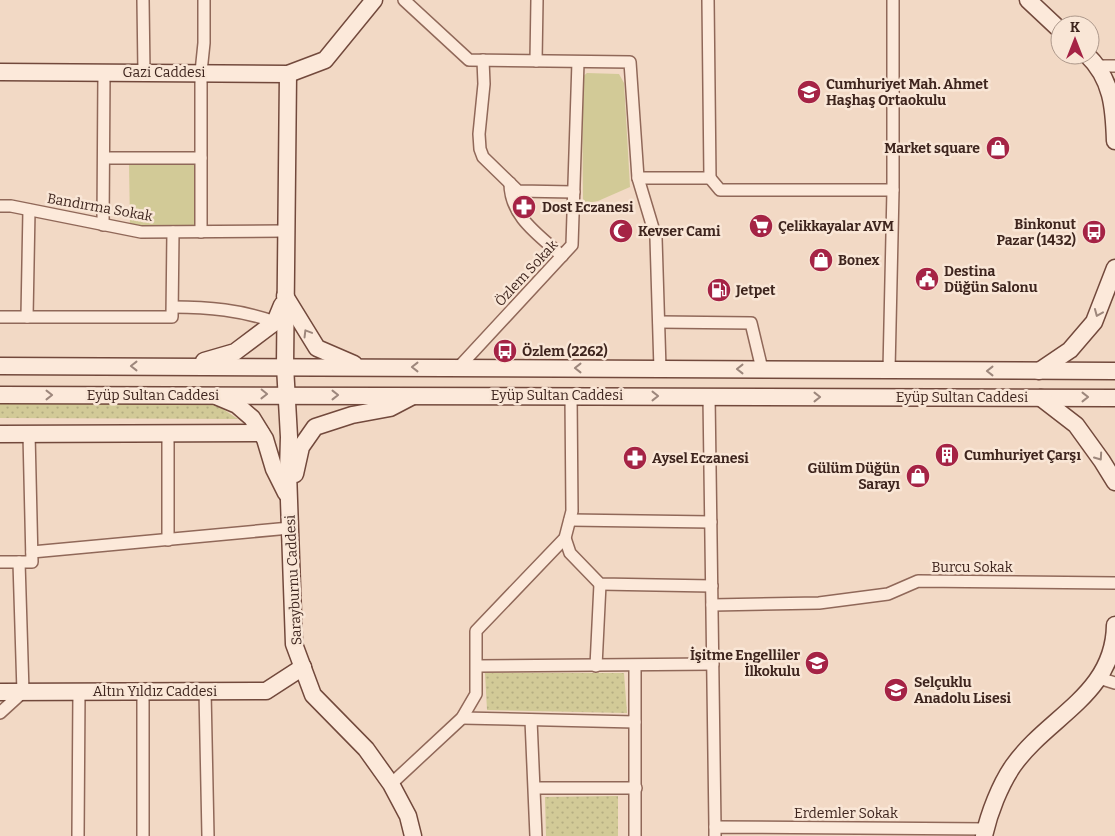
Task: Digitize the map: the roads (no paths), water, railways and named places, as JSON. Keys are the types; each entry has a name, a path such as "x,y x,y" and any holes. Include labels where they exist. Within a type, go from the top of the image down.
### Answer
{"street":[{"path":"143,0 144,72"},
{"path":"201,232 201,72 204,43 204,0"},
{"name":"Gazi Caddesi","path":"0,72 288,74 325,60 374,0"},
{"path":"404,0 469,60 630,62 638,178 656,238 660,369"},
{"path":"536,61 537,0"},
{"path":"708,0 710,178 720,190 893,190"},
{"path":"889,370 893,190 893,0"},
{"path":"1028,0 1050,21"},
{"path":"483,60 484,84 479,134 480,149 483,157 518,191 574,192"},
{"name":"Özlem Sokak","path":"459,367 572,245 578,62"},
{"path":"1100,62 1114,105 1115,141"},
{"path":"103,225 104,72"},
{"name":"Sarayburnu Caddesi","path":"288,74 285,366 289,437 294,644 313,695 366,749 391,784 408,816 413,836"},
{"path":"104,158 201,158"},
{"path":"638,178 710,178"},
{"path":"510,183 512,204 529,226 562,256"},
{"name":"Bandırma Sokak","path":"0,206 30,210 141,232 285,231"},
{"path":"27,317 30,210"},
{"path":"0,317 172,317 173,232"},
{"path":"1039,371 1070,350 1094,322 1115,268"},
{"path":"183,366 235,352 276,322 285,296"},
{"path":"285,296 317,348 361,367"},
{"path":"173,307 210,307 249,313 276,322"},
{"path":"658,322 751,323 762,369"},
{"name":"Eyüp Sultan Caddesi","path":"0,366 1115,371"},
{"name":"Eyüp Sultan Caddesi","path":"0,395 1115,398"},
{"path":"214,395 242,410 252,418 261,433 274,469 289,498"},
{"path":"289,498 301,447 315,427 352,415 390,408 414,395"},
{"path":"391,784 462,718 476,694 476,631 565,538 572,511 571,396"},
{"path":"709,396 715,832"},
{"path":"1041,398 1076,426 1115,482"},
{"path":"0,434 168,435 261,433"},
{"path":"0,562 32,562 29,434"},
{"path":"168,435 168,540"},
{"path":"570,520 711,522"},
{"path":"32,552 290,528"},
{"path":"565,538 570,553 600,584 712,586"},
{"path":"0,713 23,692 19,562"},
{"name":"Burcu Sokak","path":"712,605 819,603 888,594 918,581 1115,582"},
{"path":"596,666 600,584"},
{"path":"985,832 1013,766 1031,746 1087,695 1099,678 1115,644 1115,625"},
{"path":"477,666 713,664"},
{"path":"635,666 635,836"},
{"name":"Altın Yıldız Caddesi","path":"0,692 266,691 302,667"},
{"path":"1099,678 1115,683"},
{"path":"78,836 79,691"},
{"path":"143,691 143,836"},
{"path":"205,691 208,836"},
{"path":"462,718 635,722"},
{"path":"531,720 536,836"},
{"path":"535,788 636,788"},
{"name":"Erdemler Sokak","path":"715,832 985,832"}],"place":[{"name":"Cumhuriyet Mah. Ahmet Haşhaş Ortaokulu","path":"809,92"},
{"name":"Market square","path":"998,148"},
{"name":"Dost Eczanesi","path":"524,207"},
{"name":"Çelikkayalar AVM","path":"761,226"},
{"name":"Kevser Cami","path":"621,231"},
{"name":"Binkonut Pazar (1432)","path":"1094,232"},
{"name":"Bonex","path":"821,260"},
{"name":"Destina Düğün Salonu","path":"927,279"},
{"name":"Jetpet","path":"719,290"},
{"name":"Özlem (2262)","path":"505,351"},
{"name":"Cumhuriyet Çarşı","path":"947,455"},
{"name":"Aysel Eczanesi","path":"635,458"},
{"name":"Gülüm Düğün Sarayı","path":"918,476"},
{"name":"İşitme Engelliler İlkokulu","path":"817,663"},
{"name":"Selçuklu Anadolu Lisesi","path":"896,690"}]}
